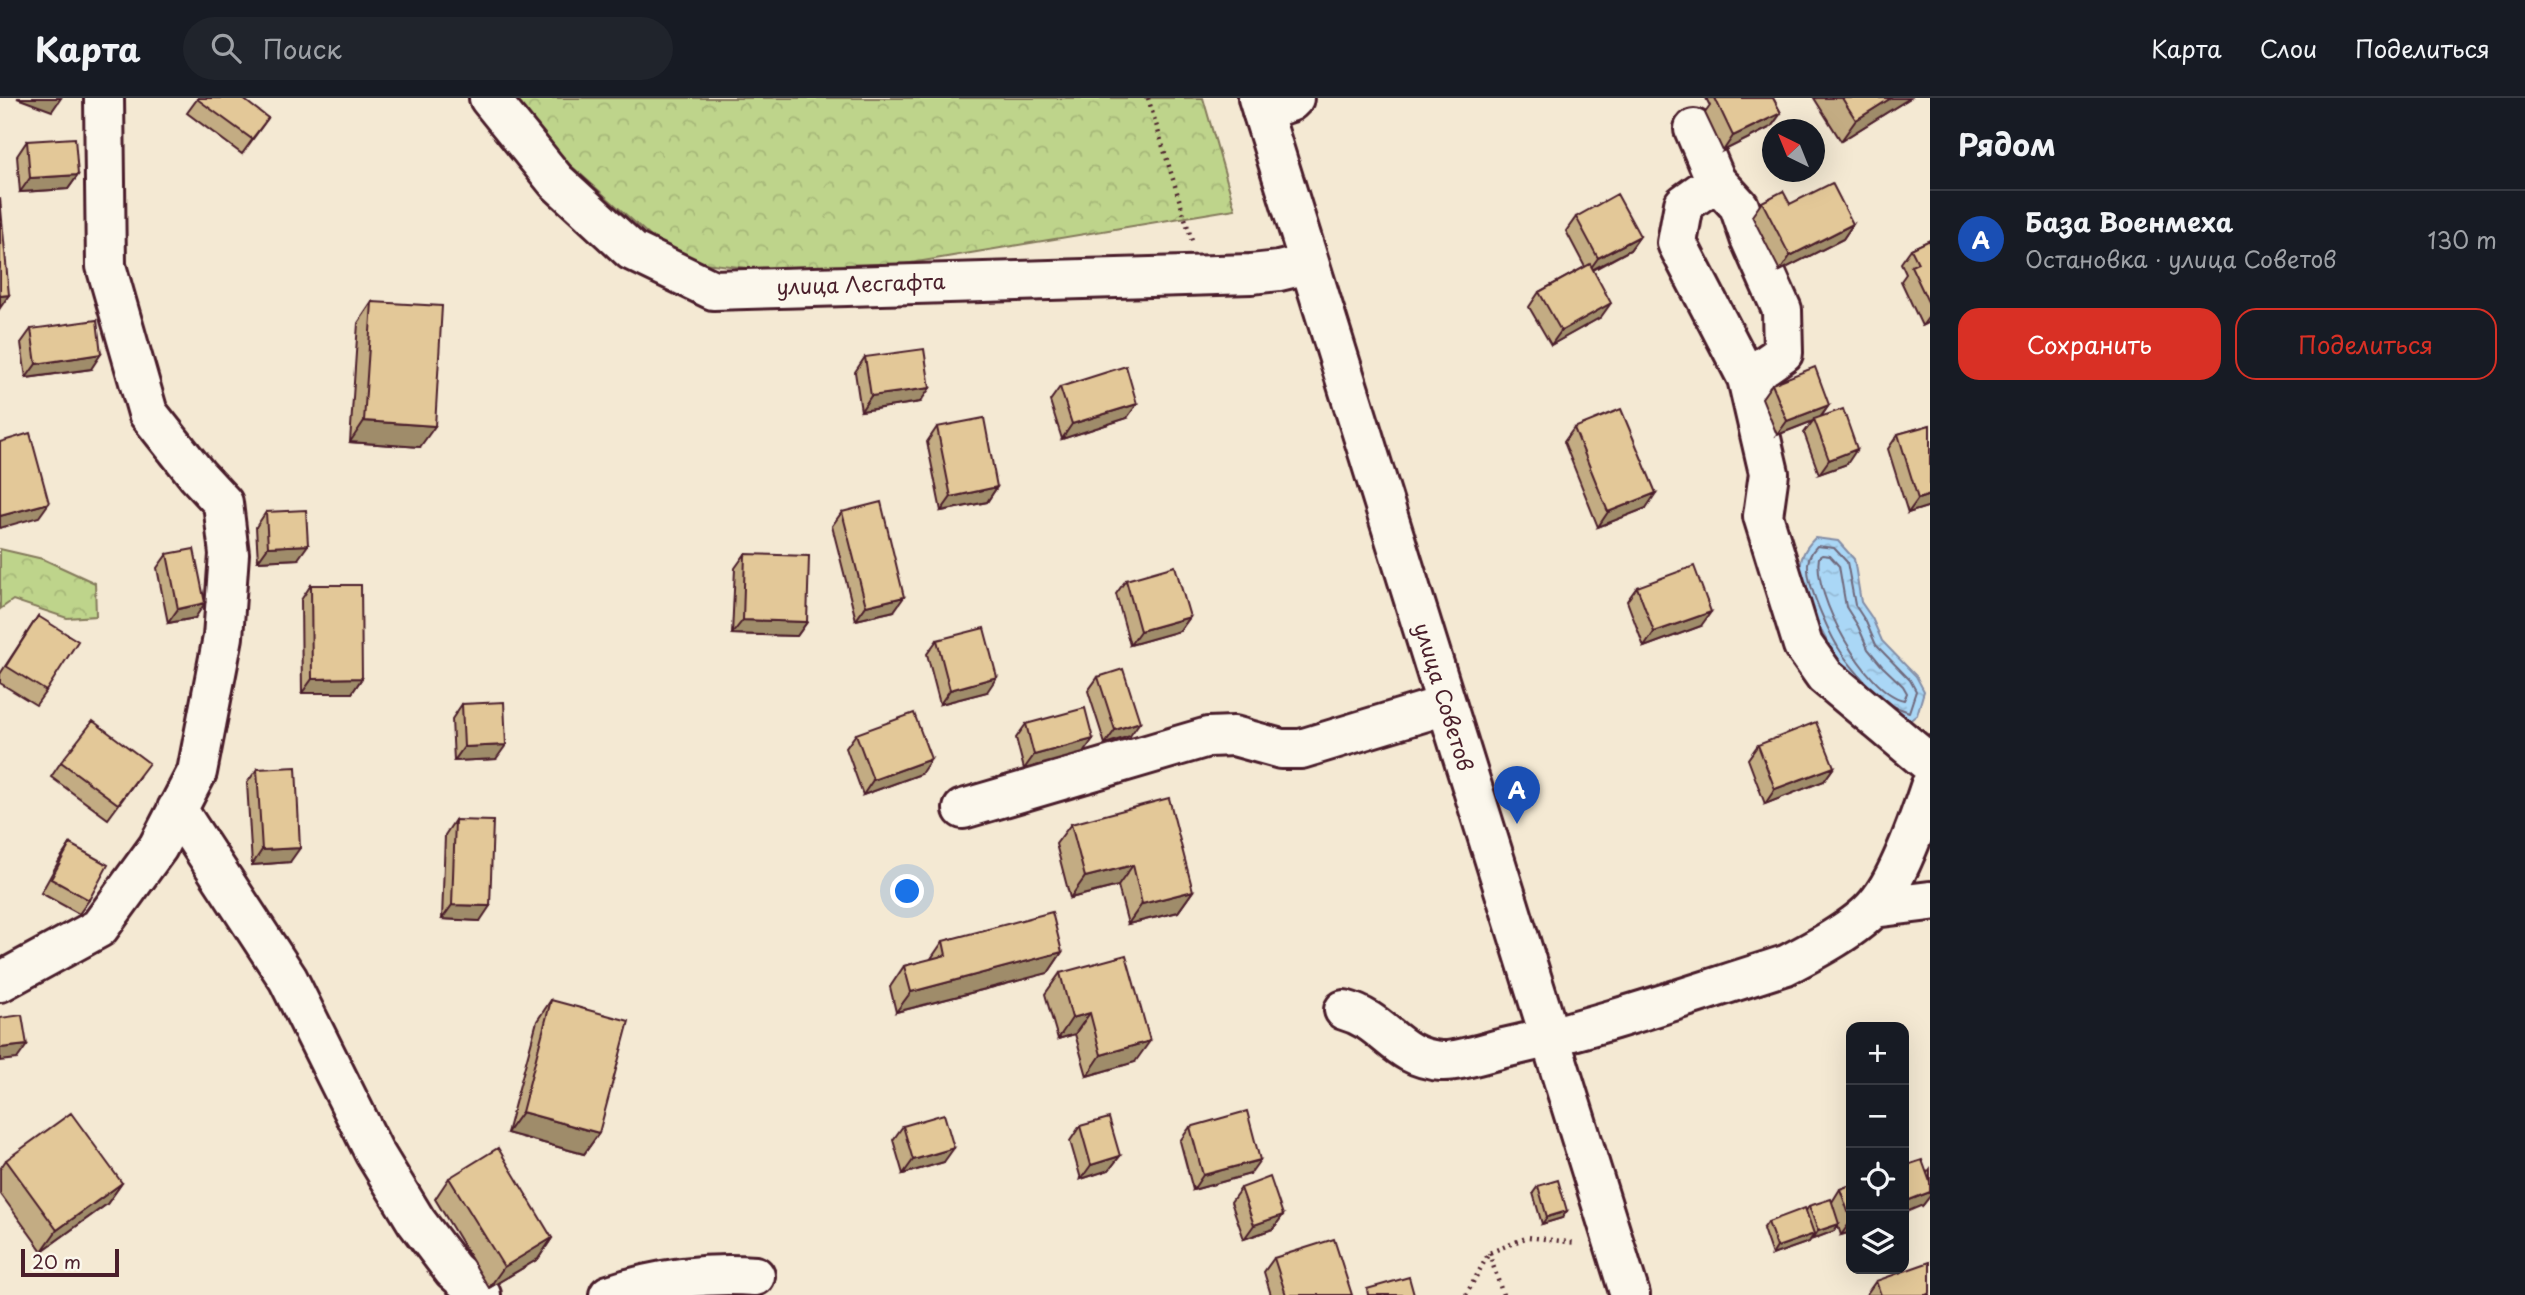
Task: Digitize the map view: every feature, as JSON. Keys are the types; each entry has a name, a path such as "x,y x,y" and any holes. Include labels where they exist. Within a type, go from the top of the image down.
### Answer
{"street":[{"path":"0,982 99,928 158,847 197,772 223,637 229,554 223,503 148,413 106,266 104,98"},
{"name":"улица Лесгафта","path":"489,98 556,181 632,251 713,289 1203,275 1279,271 1308,264"},
{"name":"улица Советов","path":"1271,102 1308,264 1630,1295"},
{"path":"1694,129 1716,181 1739,206 1782,310 1783,353 1747,378"},
{"path":"1716,181 1684,204 1677,243 1747,378 1769,473 1763,516 1803,645 1825,676 1930,765"},
{"path":"963,809 1208,737 1234,736 1281,749 1301,750 1446,705"},
{"path":"1344,1010 1362,1015 1377,1025 1397,1045 1418,1057 1444,1062 1549,1038 1786,965 1822,947 1874,908 1887,892 1930,787"},
{"path":"177,809 288,979 374,1152 409,1209 453,1270 481,1295"},
{"path":"1874,908 1930,901"},
{"path":"609,1295 631,1287 719,1273 755,1276"}],"path":[{"path":"1148,98 1203,275"},
{"path":"1466,1295 1489,1253 1528,1237 1579,1243 1599,1200"},
{"path":"1489,1253 1503,1295"}],"green space":[{"path":"510,98 1203,98 1235,209 827,277 677,260 569,164"},
{"path":"0,549 43,559 95,583 96,616 67,618 13,600 0,609"}],"water":[{"path":"1815,538 1838,541 1854,559 1861,602 1882,641 1916,676 1924,691 1917,715 1908,722 1874,699 1854,680 1824,635 1809,602 1801,571 1804,553"}],"building":[{"path":"198,98 242,98 268,118 252,139"},
{"path":"1715,98 1773,98 1781,113 1762,119 1762,122 1733,136"},
{"path":"1842,98 1891,98 1856,120"},
{"path":"75,138 78,175 30,178 27,141"},
{"path":"1832,183 1853,224 1790,256 1762,202 1783,191 1790,204"},
{"path":"1617,194 1640,236 1598,258 1576,217"},
{"path":"0,198 9,295 0,296"},
{"path":"1930,240 1930,306 1911,266 1918,263 1911,249"},
{"path":"1590,264 1611,303 1561,331 1539,292"},
{"path":"372,302 442,306 435,426 364,421"},
{"path":"97,320 101,354 36,364 31,329"},
{"path":"924,349 930,388 871,396 865,357"},
{"path":"1126,366 1137,404 1072,424 1060,387"},
{"path":"1815,367 1829,405 1787,421 1772,384"},
{"path":"1621,409 1656,493 1608,512 1574,428"},
{"path":"1843,409 1857,449 1829,460 1814,419"},
{"path":"984,418 997,487 951,497 937,427"},
{"path":"1930,425 1930,495 1918,499 1898,434"},
{"path":"30,433 49,503 0,516 0,442"},
{"path":"881,502 904,597 866,606 842,512"},
{"path":"306,510 308,545 268,547 266,512"},
{"path":"194,549 205,603 178,609 167,554"},
{"path":"745,554 809,556 807,622 743,620"},
{"path":"1175,566 1190,617 1140,631 1126,580"},
{"path":"1694,566 1711,612 1654,632 1637,587"},
{"path":"311,585 361,585 362,678 312,679"},
{"path":"38,616 78,641 46,691 6,666"},
{"path":"984,628 997,677 950,690 937,640"},
{"path":"1123,669 1140,722 1115,730 1098,677"},
{"path":"504,702 506,745 464,747 462,704"},
{"path":"1085,708 1093,739 1034,755 1026,724"},
{"path":"914,713 931,759 873,780 856,734"},
{"path":"93,721 149,763 118,804 61,762"},
{"path":"1816,722 1834,767 1775,789 1758,745"},
{"path":"296,767 300,848 262,850 257,769"},
{"path":"1169,798 1193,891 1142,904 1133,865 1085,877 1071,824"},
{"path":"455,820 493,821 490,906 452,905"},
{"path":"70,844 108,865 89,900 51,879"},
{"path":"1052,912 1062,952 911,992 904,966 946,955 943,941"},
{"path":"1126,955 1150,1041 1101,1055 1090,1013 1072,1018 1060,973"},
{"path":"551,1000 629,1021 599,1133 522,1112"},
{"path":"22,1015 27,1045 0,1048 0,1018"},
{"path":"1247,1111 1260,1160 1203,1175 1190,1127"},
{"path":"71,1113 122,1183 57,1230 6,1160"},
{"path":"944,1114 954,1148 913,1160 903,1126"},
{"path":"1109,1118 1120,1156 1091,1165 1080,1126"},
{"path":"498,1148 552,1238 504,1267 449,1178"},
{"path":"1922,1160 1930,1182 1930,1192 1909,1200 1909,1164"},
{"path":"1270,1177 1283,1215 1254,1225 1241,1188"},
{"path":"1558,1180 1567,1211 1547,1217 1538,1186"},
{"path":"1846,1187 1846,1206 1840,1189"},
{"path":"1831,1199 1839,1224 1818,1231 1809,1206"},
{"path":"1805,1208 1814,1234 1777,1247 1768,1222"},
{"path":"1334,1239 1352,1295 1286,1295 1274,1258"},
{"path":"1930,1262 1930,1293 1881,1295 1876,1281 1896,1274 1909,1274 1909,1269"},
{"path":"1409,1277 1414,1295 1368,1295 1367,1289"}],"place":[{"name":"База Военмеха","path":"1517,824"}]}
